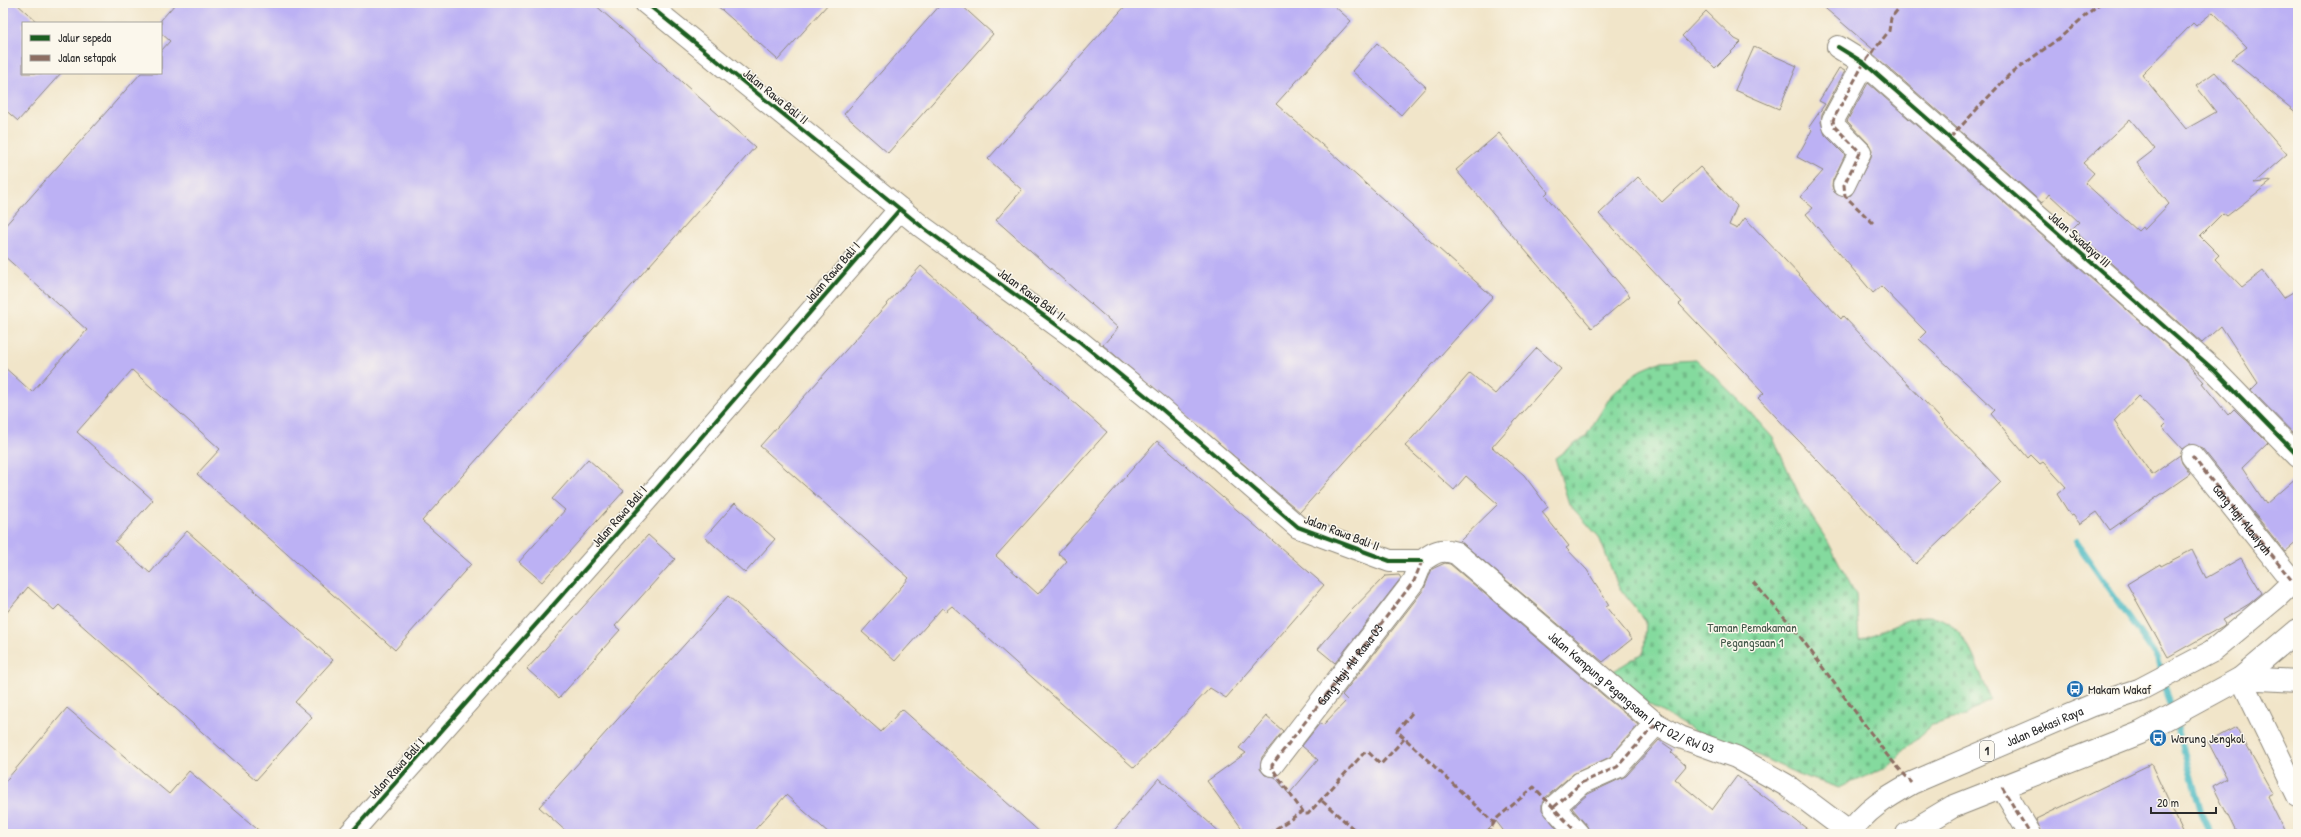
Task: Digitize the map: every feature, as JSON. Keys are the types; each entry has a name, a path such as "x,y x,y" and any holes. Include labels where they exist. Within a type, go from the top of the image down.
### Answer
{"main road":[{"name":"Jalan Rawa Bali II","path":"646,3 900,209 1080,342 1157,405 1298,527 1390,561 1422,562"},
{"name":"Jalan Swadaya III","path":"1838,47 1864,63 2215,371 2298,456"},
{"path":"1844,185 1860,152 1834,126 1833,120 1864,63"},
{"name":"Jalan Rawa Bali I","path":"350,834 637,511 900,209"},
{"name":"Gang Haji Alawiyah","path":"2192,456 2295,580"},
{"name":"Jalan Kampung Pegangsaan I RT 02/ RW 03","path":"1422,562 1435,552 1446,550 1456,553 1656,724 1680,737 1736,757 1773,778 1849,834"},
{"name":"Gang Haji Ali Rawa 03","path":"1272,765 1414,581 1422,562"},
{"name":"Jalan Bekasi Raya","path":"1849,834 1861,818 1885,798 1912,783 2093,705 2139,690 2211,652 2295,580"},
{"path":"1907,834 1952,807 2140,733 2162,722 2240,678 2298,630"},
{"path":"2240,678 2298,681"},
{"path":"2240,678 2298,796"},
{"path":"1578,834 1554,806 1581,783 1617,767 1656,724"},
{"path":"2002,787 2030,834"}],"green space":[{"name":"Taman Pemakaman Pegangsaan 1","path":"1696,359 1739,400 1773,438 1803,503 1828,542 1856,595 1859,640 1912,618 1929,616 1942,619 1952,626 1969,648 1990,699 1966,715 1932,725 1886,767 1839,788 1798,774 1759,756 1699,734 1618,686 1612,672 1644,652 1646,622 1618,586 1599,537 1569,504 1555,458 1586,436 1612,394 1637,372 1662,361"}],"building":[{"path":"3,3 16,3 37,22 22,22 22,74 60,74 18,121 3,108"},
{"path":"176,3 593,3 755,147 422,521 471,564 395,650 197,474 220,449 132,370 77,432 153,500 115,542 150,573 187,531 333,660 295,702 312,717 256,780 59,605 54,610 28,587 3,617 3,366 32,392 87,330 3,255 3,228 140,74 162,74 162,50 170,41 162,34 161,20"},
{"path":"714,3 829,3 778,60"},
{"path":"942,3 959,3 993,34 888,153 844,114"},
{"path":"1128,3 1331,3 1351,21 1276,104 1493,297 1300,512 1103,345 1118,328 996,220 1022,190 988,159"},
{"path":"1819,3 2298,3 2298,114 2231,59 2247,47 2213,12 2196,26 2193,23 2142,75 2186,129 2216,112 2196,86 2215,72 2287,154 2254,183 2272,181 2227,216 2223,213 2200,236 2219,255 2215,259 2242,287 2263,271 2283,298 2298,289 2298,438 2251,390 2258,383 2221,326 2202,343 2072,229 2079,222 2049,194 2042,203 1873,54 1875,51","holes":["2130,119 2155,149 2137,163 2169,204 2144,230 2142,227 2138,231 2085,183 2094,173 2083,163"]},
{"path":"1706,11 1735,39 1741,42 1715,68 1682,36"},
{"path":"1377,43 1426,87 1401,115 1352,71"},
{"path":"1754,47 1797,66 1779,109 1735,90"},
{"path":"1839,68 1845,71 1822,114 1821,122 1825,135 1845,155 1833,180 1832,186 1834,192 1845,197 1851,195 1871,157 1872,150 1869,144 1847,121 1868,83 2184,360 2204,382 2202,383 2228,415 2234,409 2268,443 2242,468 2266,504 2298,476 2298,541 2285,552 2202,448 2190,444 2182,449 2162,427 2166,423 2138,396 2114,421 2152,475 2180,455 2182,463 2190,474 2110,530 2097,512 2080,524 2073,515 2071,516 2057,494 2066,487 2043,462 2040,464 2031,455 2028,458 1991,414 1995,410 1919,339 1926,332 1881,286 1873,293 1806,214 1813,208 1800,197 1823,171 1797,157 1812,130 1809,127 1825,104 1819,101"},
{"path":"1499,133 1548,192 1545,195 1630,296 1592,328 1456,170"},
{"path":"1700,167 1737,206 1729,225 1737,229 1745,218 1841,319 1843,316 2001,482 1916,564 1758,398 1764,393 1679,304 1682,302 1599,214 1638,177 1662,202"},
{"path":"921,266 1107,432 996,556 1038,594 1067,561 1058,553 1157,441 1324,585 1226,698 1210,688 1134,768 952,606 946,611 942,608 895,661 862,632 909,578 760,446"},
{"path":"1537,348 1561,369 1492,447 1524,475 1548,507 1542,512 1569,546 1566,548 1587,570 1609,605 1606,607 1632,639 1603,662 1460,541 1498,504 1466,476 1454,490 1405,446 1470,373 1495,394"},
{"path":"588,459 624,491 542,582 519,562 565,510 552,499"},
{"path":"735,503 775,539 745,573 705,537"},
{"path":"648,535 675,559 615,626 620,630 559,698 527,669"},
{"path":"2192,550 2206,578 2241,558 2262,593 2249,604 2222,620 2225,624 2223,626 2168,657 2127,584 2160,564 2161,566"},
{"path":"1445,563 1450,564 1638,725 1610,757 1573,774 1545,798 1542,803 1542,810 1561,834 1506,834 1496,821 1483,834 1246,834 1207,781 1246,753 1239,748 1266,716 1283,731 1262,757 1260,769 1265,775 1275,777 1289,794 1318,760 1302,746 1320,723 1323,725 1347,700 1342,695 1424,589 1432,569"},
{"path":"1399,575 1401,578 1335,663 1318,649 1348,614 1385,576"},
{"path":"728,596 881,732 902,709 1042,834 830,834 786,795 751,834 569,834 539,807"},
{"path":"67,708 169,794 189,771 263,834 3,834 3,784"},
{"path":"2236,727 2273,793 2267,796 2286,834 2237,834 2213,786 2227,778 2208,742"},
{"path":"1659,740 1673,750 1671,752 1686,766 1675,779 1712,810 1737,776 1814,834 1590,834 1587,826 1572,808 1588,794 1626,776"},
{"path":"2151,764 2184,834 2042,834 2036,819"},
{"path":"1159,778 1222,834 1111,834"}],"waterway":[{"path":"2076,542 2157,658 2172,710"},
{"path":"2175,719 2202,815 2211,834"}],"marked path":[{"path":"1873,223 1845,196 1844,185 1860,152 1834,126 1833,120 1864,63 1889,31 1891,18 1903,3"},
{"path":"1950,138 2009,75 2062,36 2100,3"},
{"path":"2192,456 2293,582"},
{"path":"1404,739 1381,764 1368,752 1364,753 1308,814 1304,814 1272,768 1272,765 1414,581 1422,561"},
{"path":"1753,582 1793,627 1887,755 1912,783"},
{"path":"1412,713 1397,731 1493,822"},
{"path":"1554,807 1581,783 1617,767 1656,724"},
{"path":"1488,834 1496,819 1534,787 1578,834"},
{"path":"2002,787 2030,834"},
{"path":"1322,801 1359,834"},
{"path":"1268,834 1303,811"}],"cycle path":[{"path":"646,3 921,226 1080,342 1157,405 1298,527 1390,561 1422,561"},
{"path":"1838,47 1864,63 2215,371 2298,456"},
{"path":"350,834 658,487 900,209"}],"place":[{"name":"Makam Wakaf","path":"2075,689"},
{"name":"Warung Jengkol","path":"2158,738"}]}
